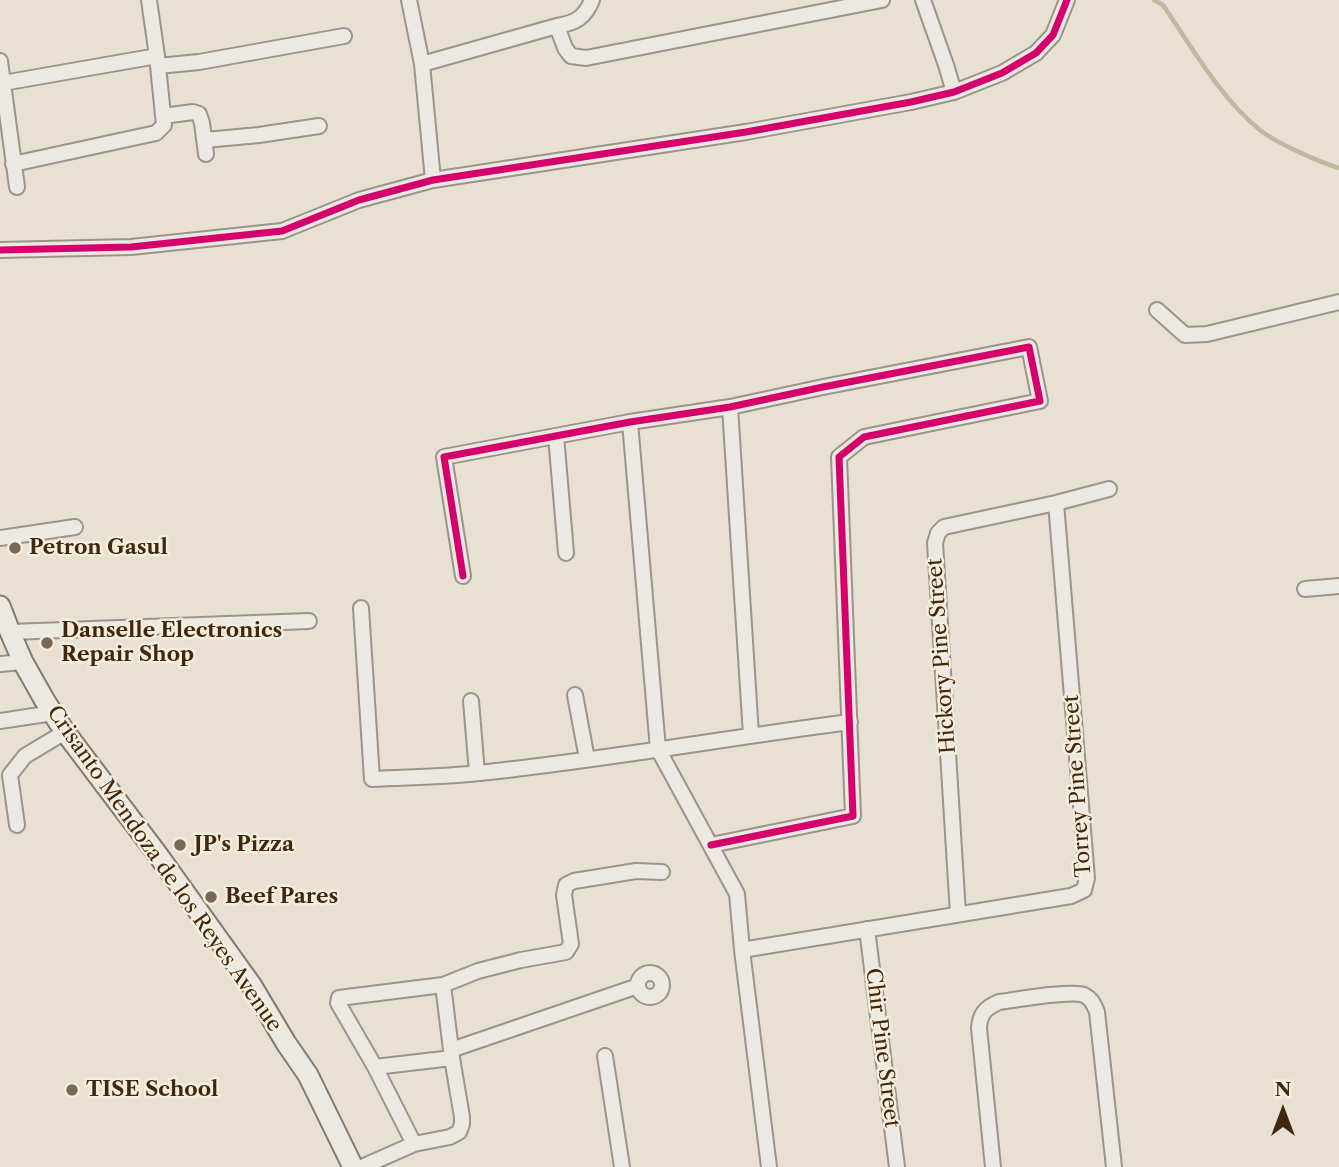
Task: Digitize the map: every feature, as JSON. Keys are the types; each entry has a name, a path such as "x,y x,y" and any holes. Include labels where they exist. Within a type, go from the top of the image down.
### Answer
{"main road":[{"name":"Crisanto Mendoza de los Reyes Avenue","path":"0,606 23,662 53,713 252,986 307,1074 353,1167"}],"street":[{"path":"13,164 156,133 164,125 149,0"},
{"path":"409,0 422,64 433,180"},
{"path":"422,64 572,23 584,14 592,0"},
{"path":"557,26 571,56 586,58 883,0"},
{"path":"923,0 954,93"},
{"path":"0,250 131,247 282,231 359,200 433,180 746,132 954,93 1002,74 1036,53 1053,35 1067,0"},
{"path":"3,83 158,61 200,62 344,36"},
{"path":"0,61 17,187"},
{"path":"163,116 198,114 202,122 205,147 319,126"},
{"path":"1157,310 1185,335 1207,334 1339,302"},
{"path":"463,576 444,457 630,422 730,407 1029,347 1040,401 864,438 839,457 853,816 711,845"},
{"path":"730,407 751,735"},
{"path":"630,422 658,749 737,894 769,1167"},
{"path":"556,436 566,553"},
{"name":"Hickory Pine Street","path":"958,915 935,543 938,533 944,527 1109,489"},
{"name":"Torrey Pine Street","path":"742,950 1071,896 1084,890 1087,878 1056,503"},
{"path":"0,538 75,527"},
{"path":"1305,589 1339,586"},
{"path":"362,608 372,779 477,773 850,722"},
{"path":"10,632 309,621"},
{"path":"0,664 23,662"},
{"path":"575,695 587,759"},
{"path":"471,701 477,773"},
{"path":"0,721 53,713"},
{"path":"18,825 10,775 25,756 65,732"},
{"path":"414,1144 338,1003 339,998 443,985 478,971 566,952 571,944 564,895 566,885 574,881 636,871 662,872"},
{"name":"Chir Pine Street","path":"867,929 897,1167"},
{"path":"362,1167 414,1144 450,1137 459,1132 462,1117 443,985"},
{"path":"375,1068 452,1054 638,986"},
{"path":"993,1167 979,1028 983,1012 999,1002 1068,994 1085,996 1093,1002 1097,1012 1114,1167"},
{"path":"605,1056 622,1167"}],"waterway":[{"path":"1154,0 1163,5 1232,103 1260,130 1309,157 1339,168"}],"cycle path":[{"path":"0,250 131,247 282,231 359,200 433,180 746,132 954,92 1002,73 1036,53 1053,35 1067,0"},
{"path":"463,576 444,457 630,422 730,407 1029,347 1040,401 864,437 839,457 853,816 711,845"}],"place":[{"name":"Petron Gasul","path":"15,548"},
{"name":"Danselle Electronics Repair Shop","path":"47,643"},
{"name":"JP's Pizza","path":"180,845"},
{"name":"Beef Pares","path":"211,897"},
{"name":"TISE School","path":"72,1090"}]}
